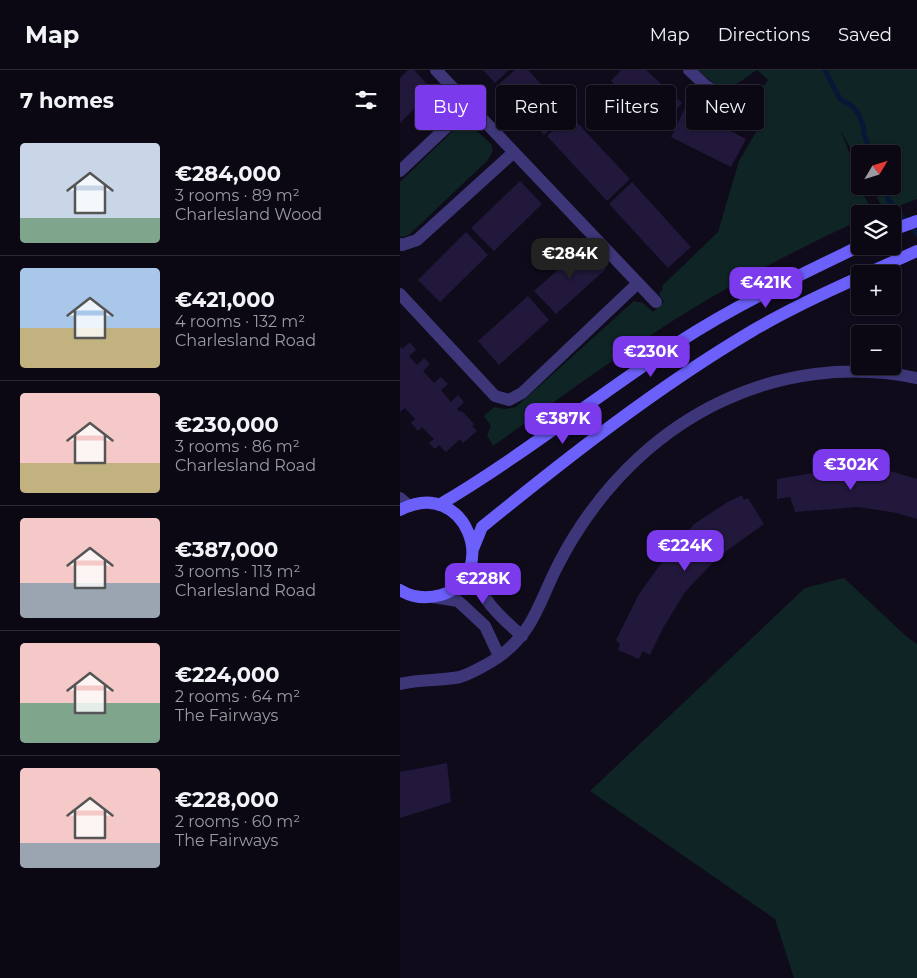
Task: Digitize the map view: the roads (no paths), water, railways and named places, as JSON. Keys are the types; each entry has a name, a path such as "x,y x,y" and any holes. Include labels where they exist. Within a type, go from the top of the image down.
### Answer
{"main road":[{"path":"901,226 917,220"},
{"path":"440,505 505,464 574,414 686,338 741,304 851,250"},
{"path":"886,265 913,253"},
{"path":"472,549 482,527 603,431 688,372 752,331 851,282"},
{"path":"400,602 406,593 422,598 433,597 444,594 458,585 470,567 472,549 471,538 466,527 455,514 440,505 421,503 403,505"}],"street":[{"path":"436,70 450,85"},
{"path":"689,70 705,85"},
{"path":"486,123 656,302"},
{"path":"400,171 444,130"},
{"path":"400,244 417,240 514,152"},
{"path":"400,294 495,396 509,400 522,392 638,282"},
{"path":"400,684 462,676 499,656 522,636 541,605 555,571 588,514 617,478 646,450 681,424 726,398 781,379 832,372 894,374 917,378"},
{"path":"470,567 475,583 498,615 522,636"},
{"path":"433,597 458,600 485,626 499,656"}],"waterway":[{"path":"825,70 840,99 851,105 858,113 868,145"},
{"path":"886,195 917,234"}]}
